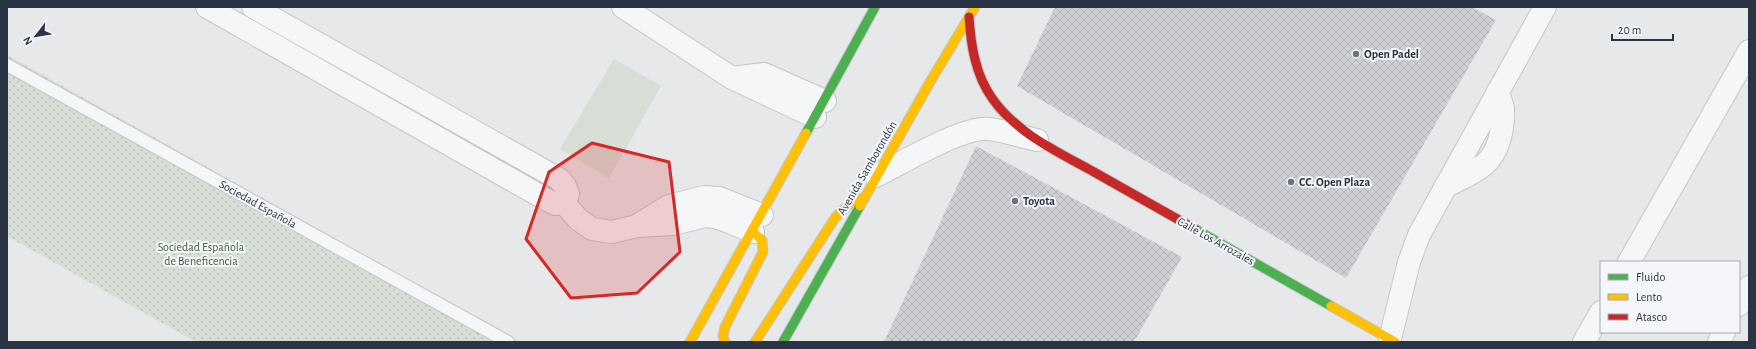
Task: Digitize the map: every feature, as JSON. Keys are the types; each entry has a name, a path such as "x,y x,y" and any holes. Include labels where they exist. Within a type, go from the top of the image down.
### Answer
{"main road":[{"path":"690,342 758,223 875,7"},
{"name":"Avenida Samborondón","path":"783,342 876,176 975,7"},
{"name":"Calle Los Arrozales","path":"969,17 971,47 978,71 989,93 1000,108 1037,140 1393,340"},
{"path":"755,342 835,218 876,176"},
{"path":"725,342 723,336 725,327 763,252 758,223"}],"street":[{"path":"252,7 560,179 568,194 564,203"},
{"path":"623,7 645,13 732,78 764,74 820,109"},
{"path":"1393,340 1409,262 1419,235 1545,7"},
{"path":"214,9 549,201 555,204 564,203"},
{"path":"1630,261 1749,51"},
{"path":"345,85 357,65"},
{"name":"Calle Los Arrozales","path":"876,176 953,137 970,131 988,129 1037,140"},
{"path":"466,154 477,133"},
{"path":"564,203 578,219 592,229 612,232 637,226 674,224 704,216 715,217 727,221 758,223"},
{"path":"1740,303 1749,287"},
{"path":"1584,342 1600,314"},
{"path":"1719,342 1724,333"}],"lane":[{"name":"Sociedad Española","path":"7,65 508,342"}],"highlighted area":[{"path":"592,143 669,162 680,252 637,293 571,298 526,239 549,172"}],"green space":[{"name":"Sociedad Española de Beneficencia","path":"7,55 520,342 196,342 7,236"},
{"path":"614,59 661,86 609,178 560,149"}],"building":[{"name":"CC. Open Plaza","path":"1055,7 1472,7 1496,20 1346,278 1017,86"},
{"name":"Toyota","path":"976,146 1182,257 1134,342 884,342"}],"traffic: fast":[{"path":"806,133 875,7"},
{"path":"783,342 860,206"},
{"path":"1195,229 1331,306"}],"traffic: slow":[{"path":"860,206 930,82 975,7"},
{"path":"690,342 806,133"},
{"path":"755,342 835,218 856,197"},
{"path":"725,342 723,336 725,327 763,252 762,240 753,232"},
{"path":"1331,306 1395,342"}],"traffic: jam":[{"path":"969,17 975,59 986,89 1013,122 1038,141 1195,229"}],"place":[{"name":"Open Padel","path":"1356,54"},
{"name":"CC. Open Plaza","path":"1291,182"},
{"name":"Toyota","path":"1015,201"}]}
